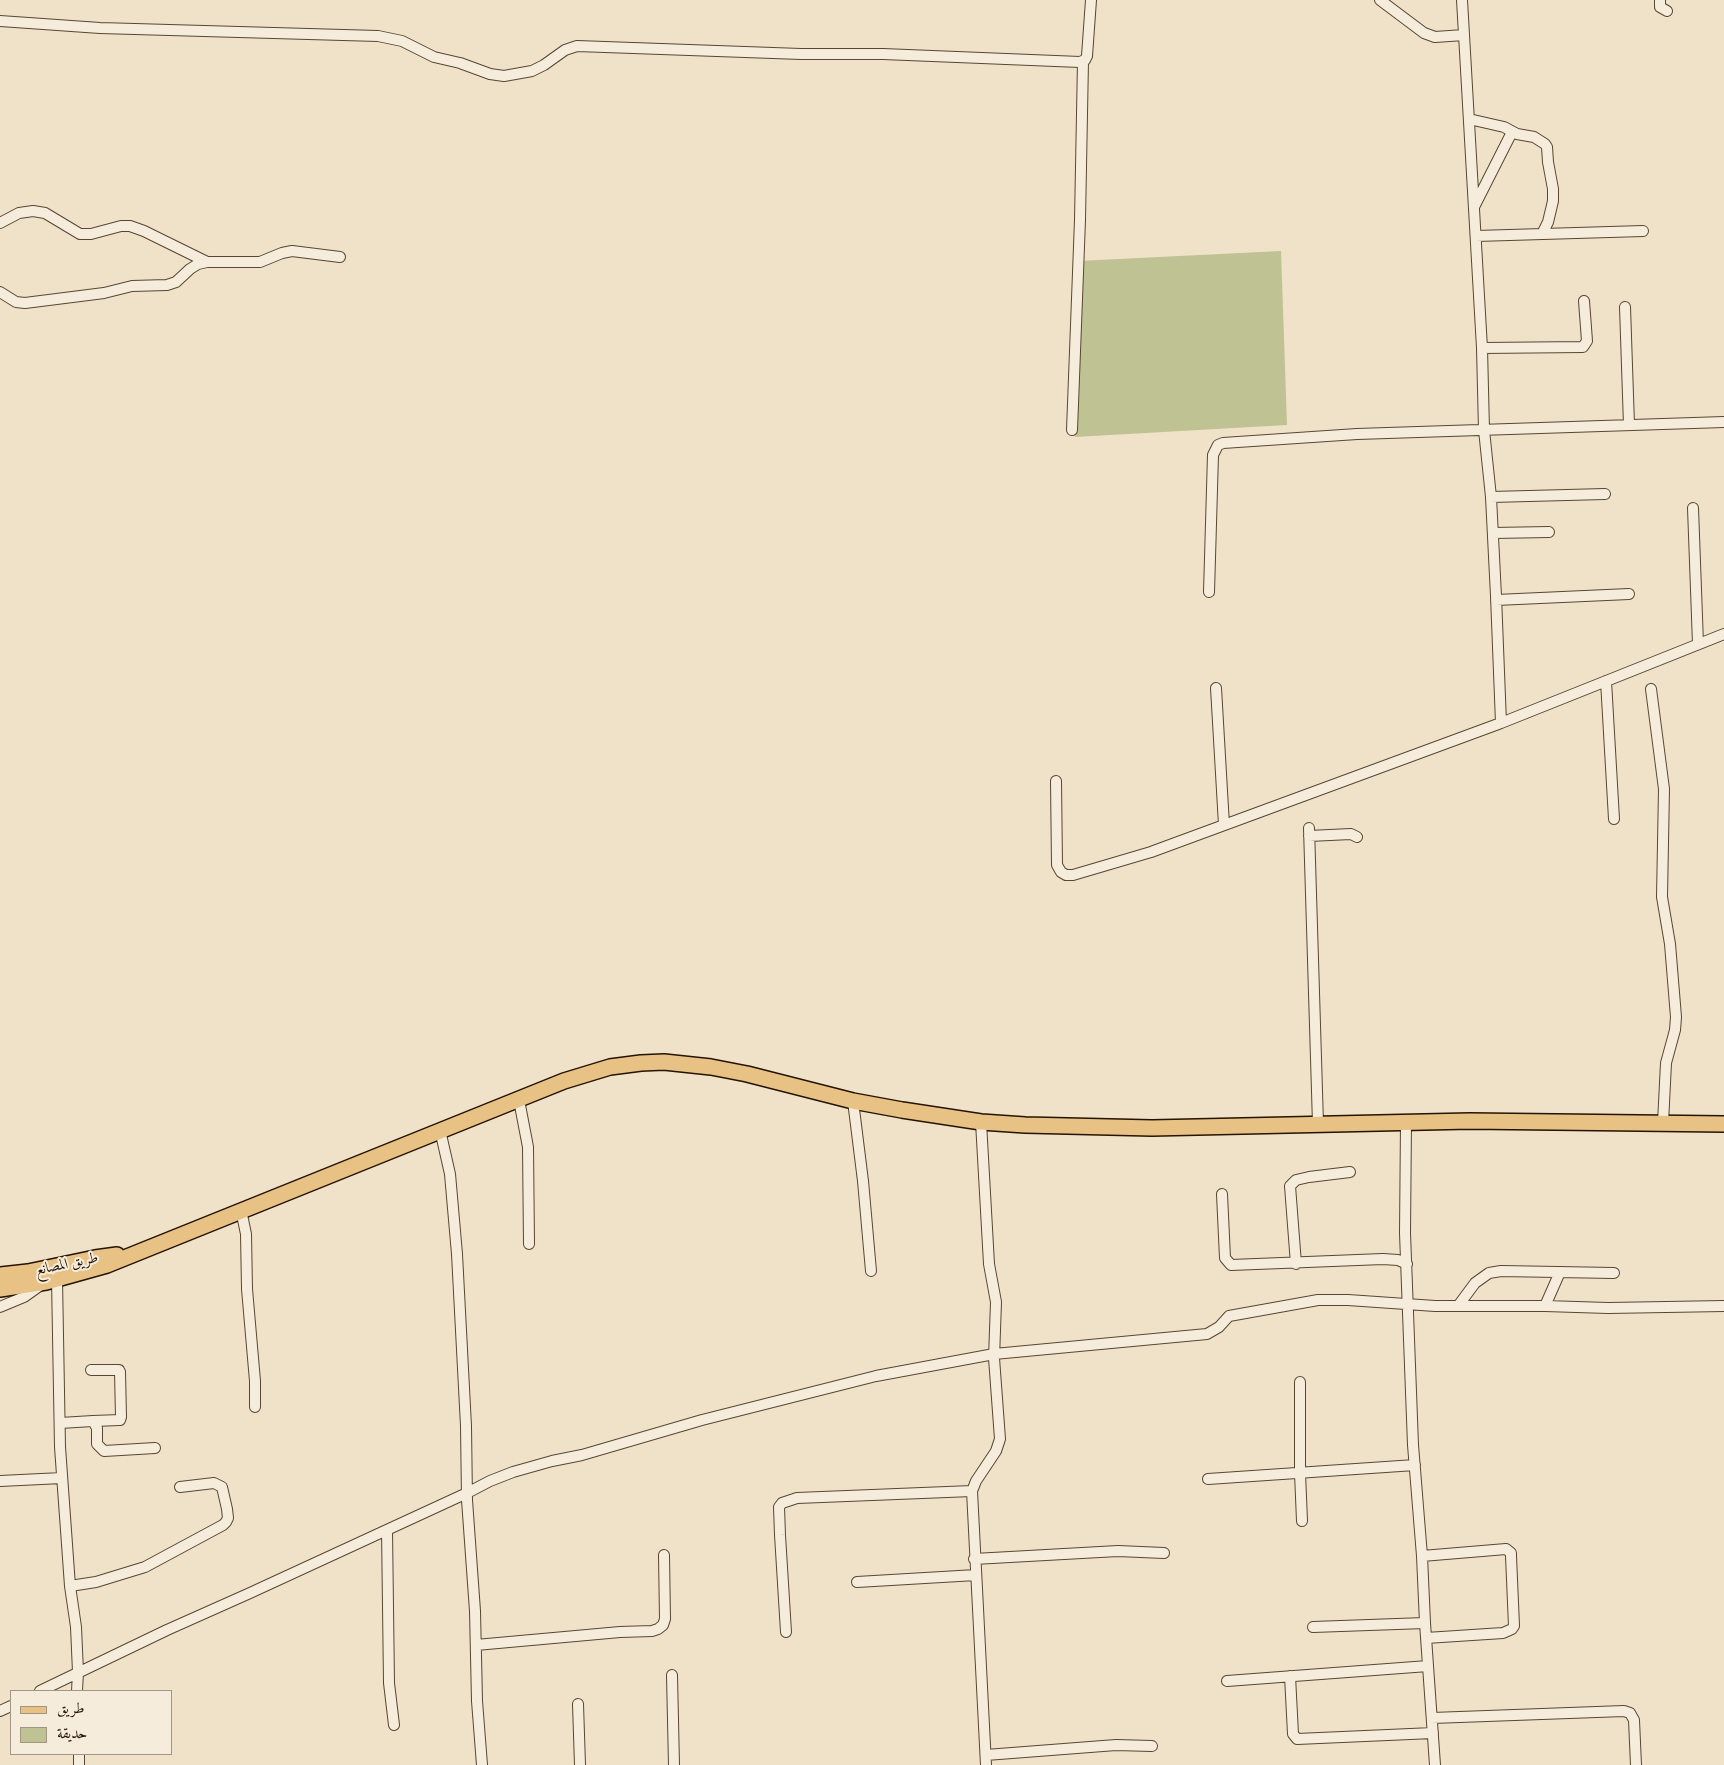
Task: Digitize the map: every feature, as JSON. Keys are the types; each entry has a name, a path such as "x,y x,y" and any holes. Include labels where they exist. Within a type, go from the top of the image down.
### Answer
{"main road":[{"path":"0,1289 51,1280 107,1265 564,1081 604,1069 632,1064 664,1062 712,1067 902,1110 981,1122 1079,1128 1545,1121 1724,1124"},
{"name":"طريق المصانع","path":"0,1275 28,1272 95,1258 133,1254"}],"street":[{"path":"1072,430 1084,61 1087,57 1092,0"},
{"path":"1380,0 1424,33 1435,37 1464,35"},
{"path":"1462,0 1482,348 1484,430 1493,533 1501,723"},
{"path":"1660,0 1660,7 1667,12"},
{"path":"0,20 100,28 384,37 402,42 434,57 460,63 490,74 504,76 521,74 537,69 565,50 577,46 801,54 883,54 1051,62 1084,61"},
{"path":"1469,119 1495,124 1522,136 1534,137 1543,142 1547,147 1554,201 1548,222 1542,234"},
{"path":"1474,207 1512,132"},
{"path":"0,223 19,213 33,211 44,213 80,234 91,234 121,226 130,226 207,262"},
{"path":"1476,236 1643,231"},
{"path":"0,292 16,302 25,302 104,293 132,286 166,285 176,282 198,264 207,262 260,262 292,251 340,257"},
{"path":"1482,348 1583,347 1587,341 1584,301"},
{"path":"1625,307 1630,426"},
{"path":"1209,592 1213,455 1218,445 1232,441 1299,437 1724,422"},
{"path":"1491,497 1605,494"},
{"path":"1693,508 1698,644"},
{"path":"1493,533 1549,532"},
{"path":"1496,600 1629,594"},
{"path":"1056,782 1056,860 1059,870 1066,875 1078,874 1151,852 1501,723 1724,634"},
{"path":"1606,681 1614,819"},
{"path":"1216,688 1224,825"},
{"path":"1651,689 1664,788 1662,897 1670,944 1676,1017 1666,1063 1663,1123"},
{"path":"1318,1124 1309,832 1353,834 1357,837"},
{"path":"520,1100 528,1147 529,1244"},
{"path":"853,1100 871,1271"},
{"path":"981,1122 989,1264 996,1302 994,1354 999,1444 976,1481 972,1492 986,1760 1116,1745 1152,1746"},
{"path":"1406,1122 1405,1221 1415,1466 1435,1765"},
{"path":"440,1130 450,1174 457,1254 466,1426 467,1493 476,1645 477,1701 482,1765"},
{"path":"1296,1264 1290,1186 1296,1180 1350,1172"},
{"path":"1222,1194 1225,1258 1228,1263 1233,1265 1392,1259 1407,1264"},
{"path":"242,1210 246,1234 247,1289 255,1381 254,1407"},
{"path":"1458,1306 1475,1284 1490,1273 1501,1271 1614,1273"},
{"path":"1545,1306 1560,1272"},
{"path":"0,1307 24,1297 51,1280 62,1478 70,1586 76,1627 77,1690"},
{"path":"42,1690 167,1630 250,1594 490,1481 513,1472 702,1420 876,1376 994,1354 1206,1334 1219,1327 1229,1316 1318,1300 1458,1306 1608,1308 1724,1306"},
{"path":"60,1423 120,1420 119,1370 92,1370"},
{"path":"1300,1382 1302,1521"},
{"path":"93,1421 97,1428 97,1444 104,1452 155,1448"},
{"path":"1208,1479 1415,1466"},
{"path":"0,1481 62,1478"},
{"path":"70,1586 96,1582 145,1567 226,1522 228,1518 227,1509 222,1487 214,1483 180,1487"},
{"path":"786,1632 779,1508 782,1503 786,1500 797,1498 972,1492"},
{"path":"387,1530 389,1683 394,1725"},
{"path":"1422,1556 1506,1549 1511,1553 1514,1626 1512,1629 1503,1633 1426,1638"},
{"path":"974,1559 1118,1552 1164,1554"},
{"path":"476,1645 658,1629 663,1626 666,1606 664,1555"},
{"path":"857,1582 976,1575"},
{"path":"1313,1627 1425,1623"},
{"path":"1227,1680 1428,1666"},
{"path":"672,1675 674,1765"},
{"path":"1290,1676 1293,1734 1297,1739 1434,1733"},
{"path":"578,1704 580,1765"},
{"path":"1432,1718 1624,1711 1630,1713 1634,1720 1636,1765"}],"green space":[{"path":"1281,251 1287,425 1075,437 1078,261"}]}
